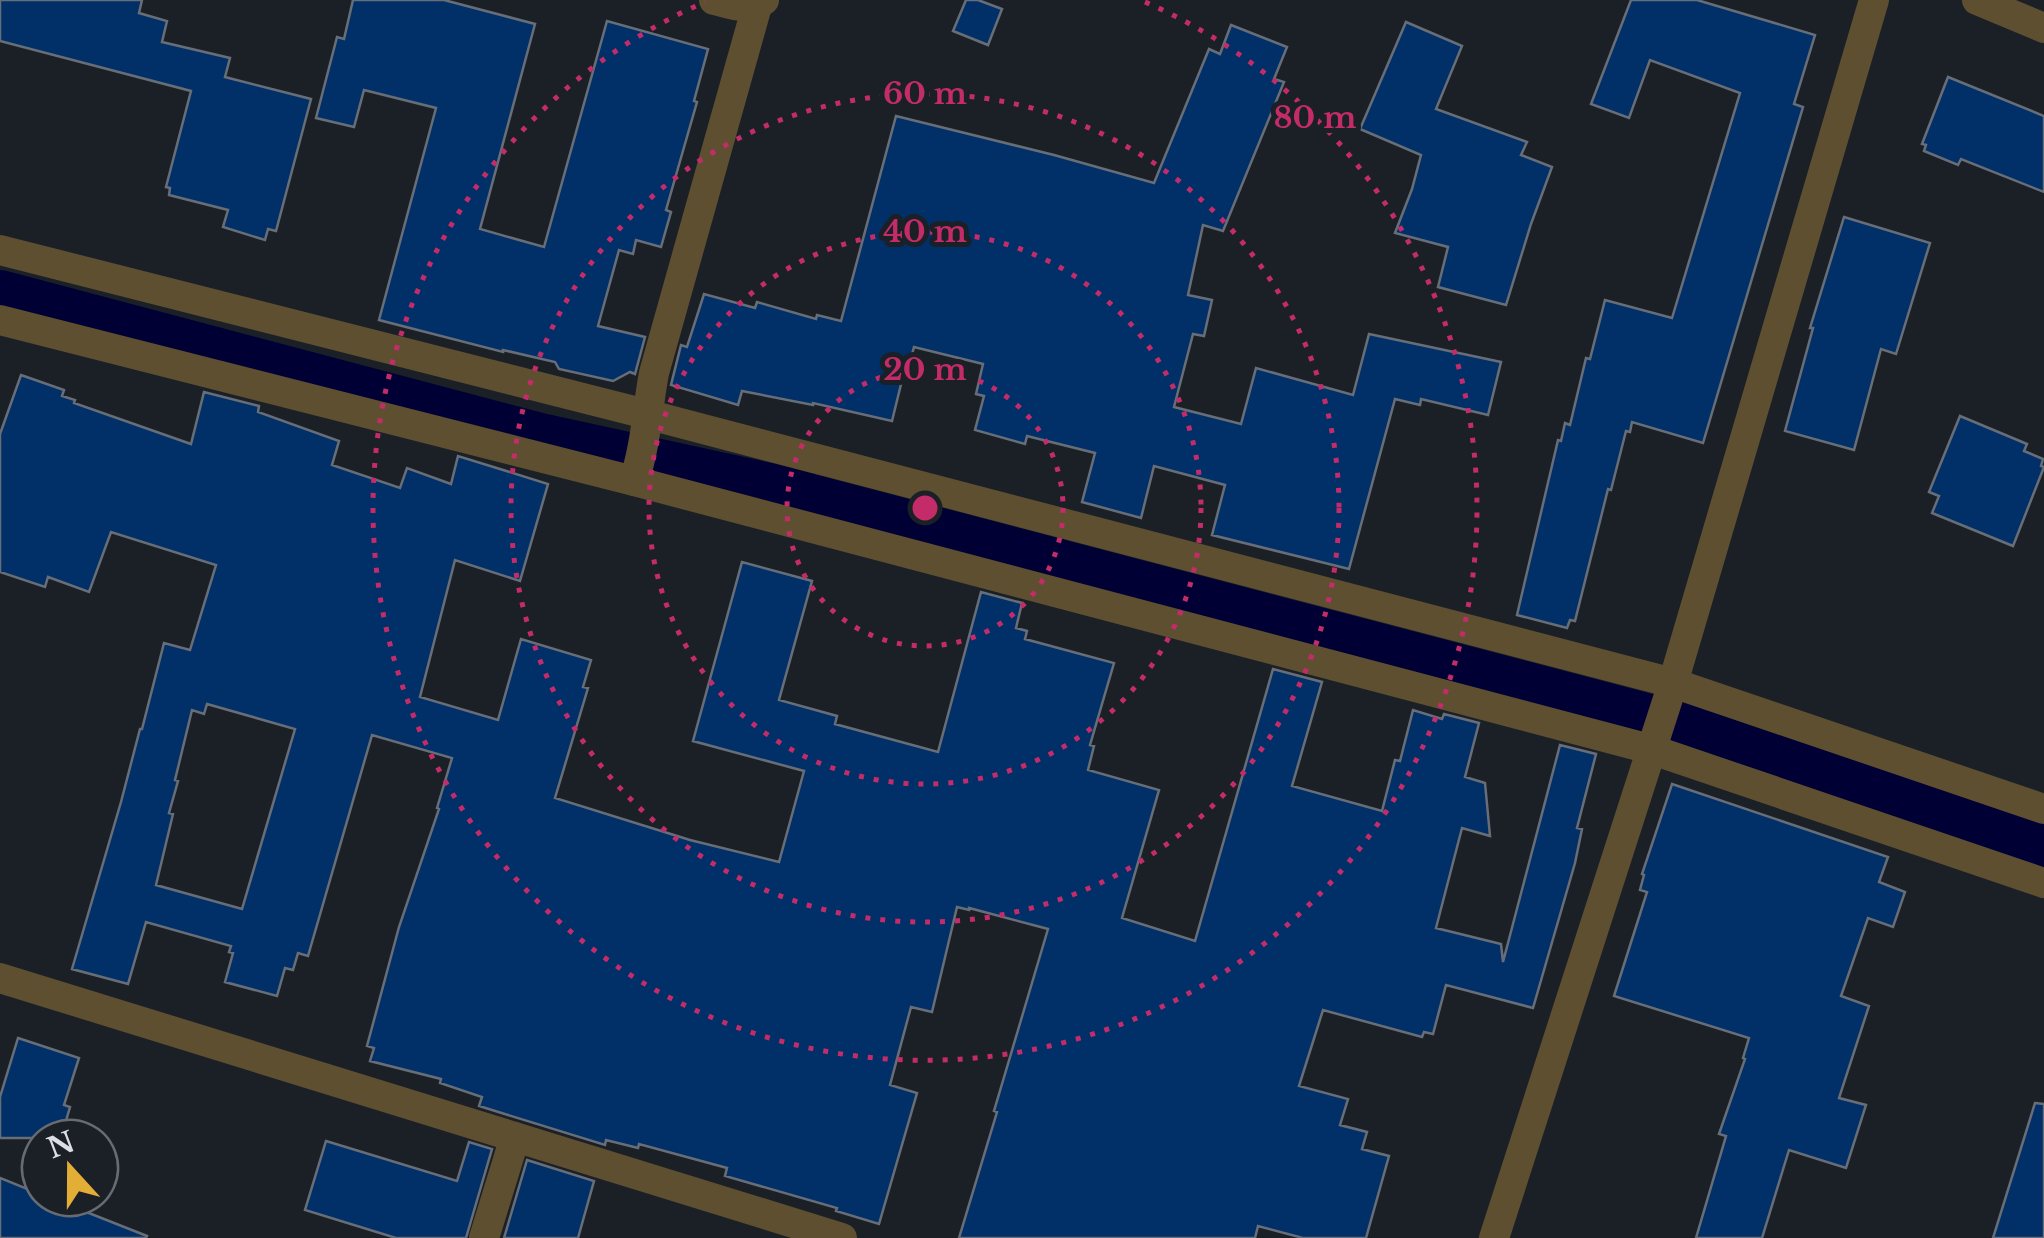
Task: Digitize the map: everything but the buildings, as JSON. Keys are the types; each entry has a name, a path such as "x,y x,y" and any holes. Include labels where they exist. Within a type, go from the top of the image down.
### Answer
{"street":[{"path":"636,475 654,373 760,3 736,6 714,0"},
{"path":"1494,1238 1669,693 1874,0"},
{"path":"1977,0 2044,28"},
{"path":"0,250 1669,693 2044,810"},
{"path":"0,320 636,475 1652,744 2044,883"},
{"path":"0,978 842,1238"},
{"path":"484,1238 515,1137"}],"waterway":[{"path":"0,294 540,437 769,487 1695,730 2044,848"}]}
